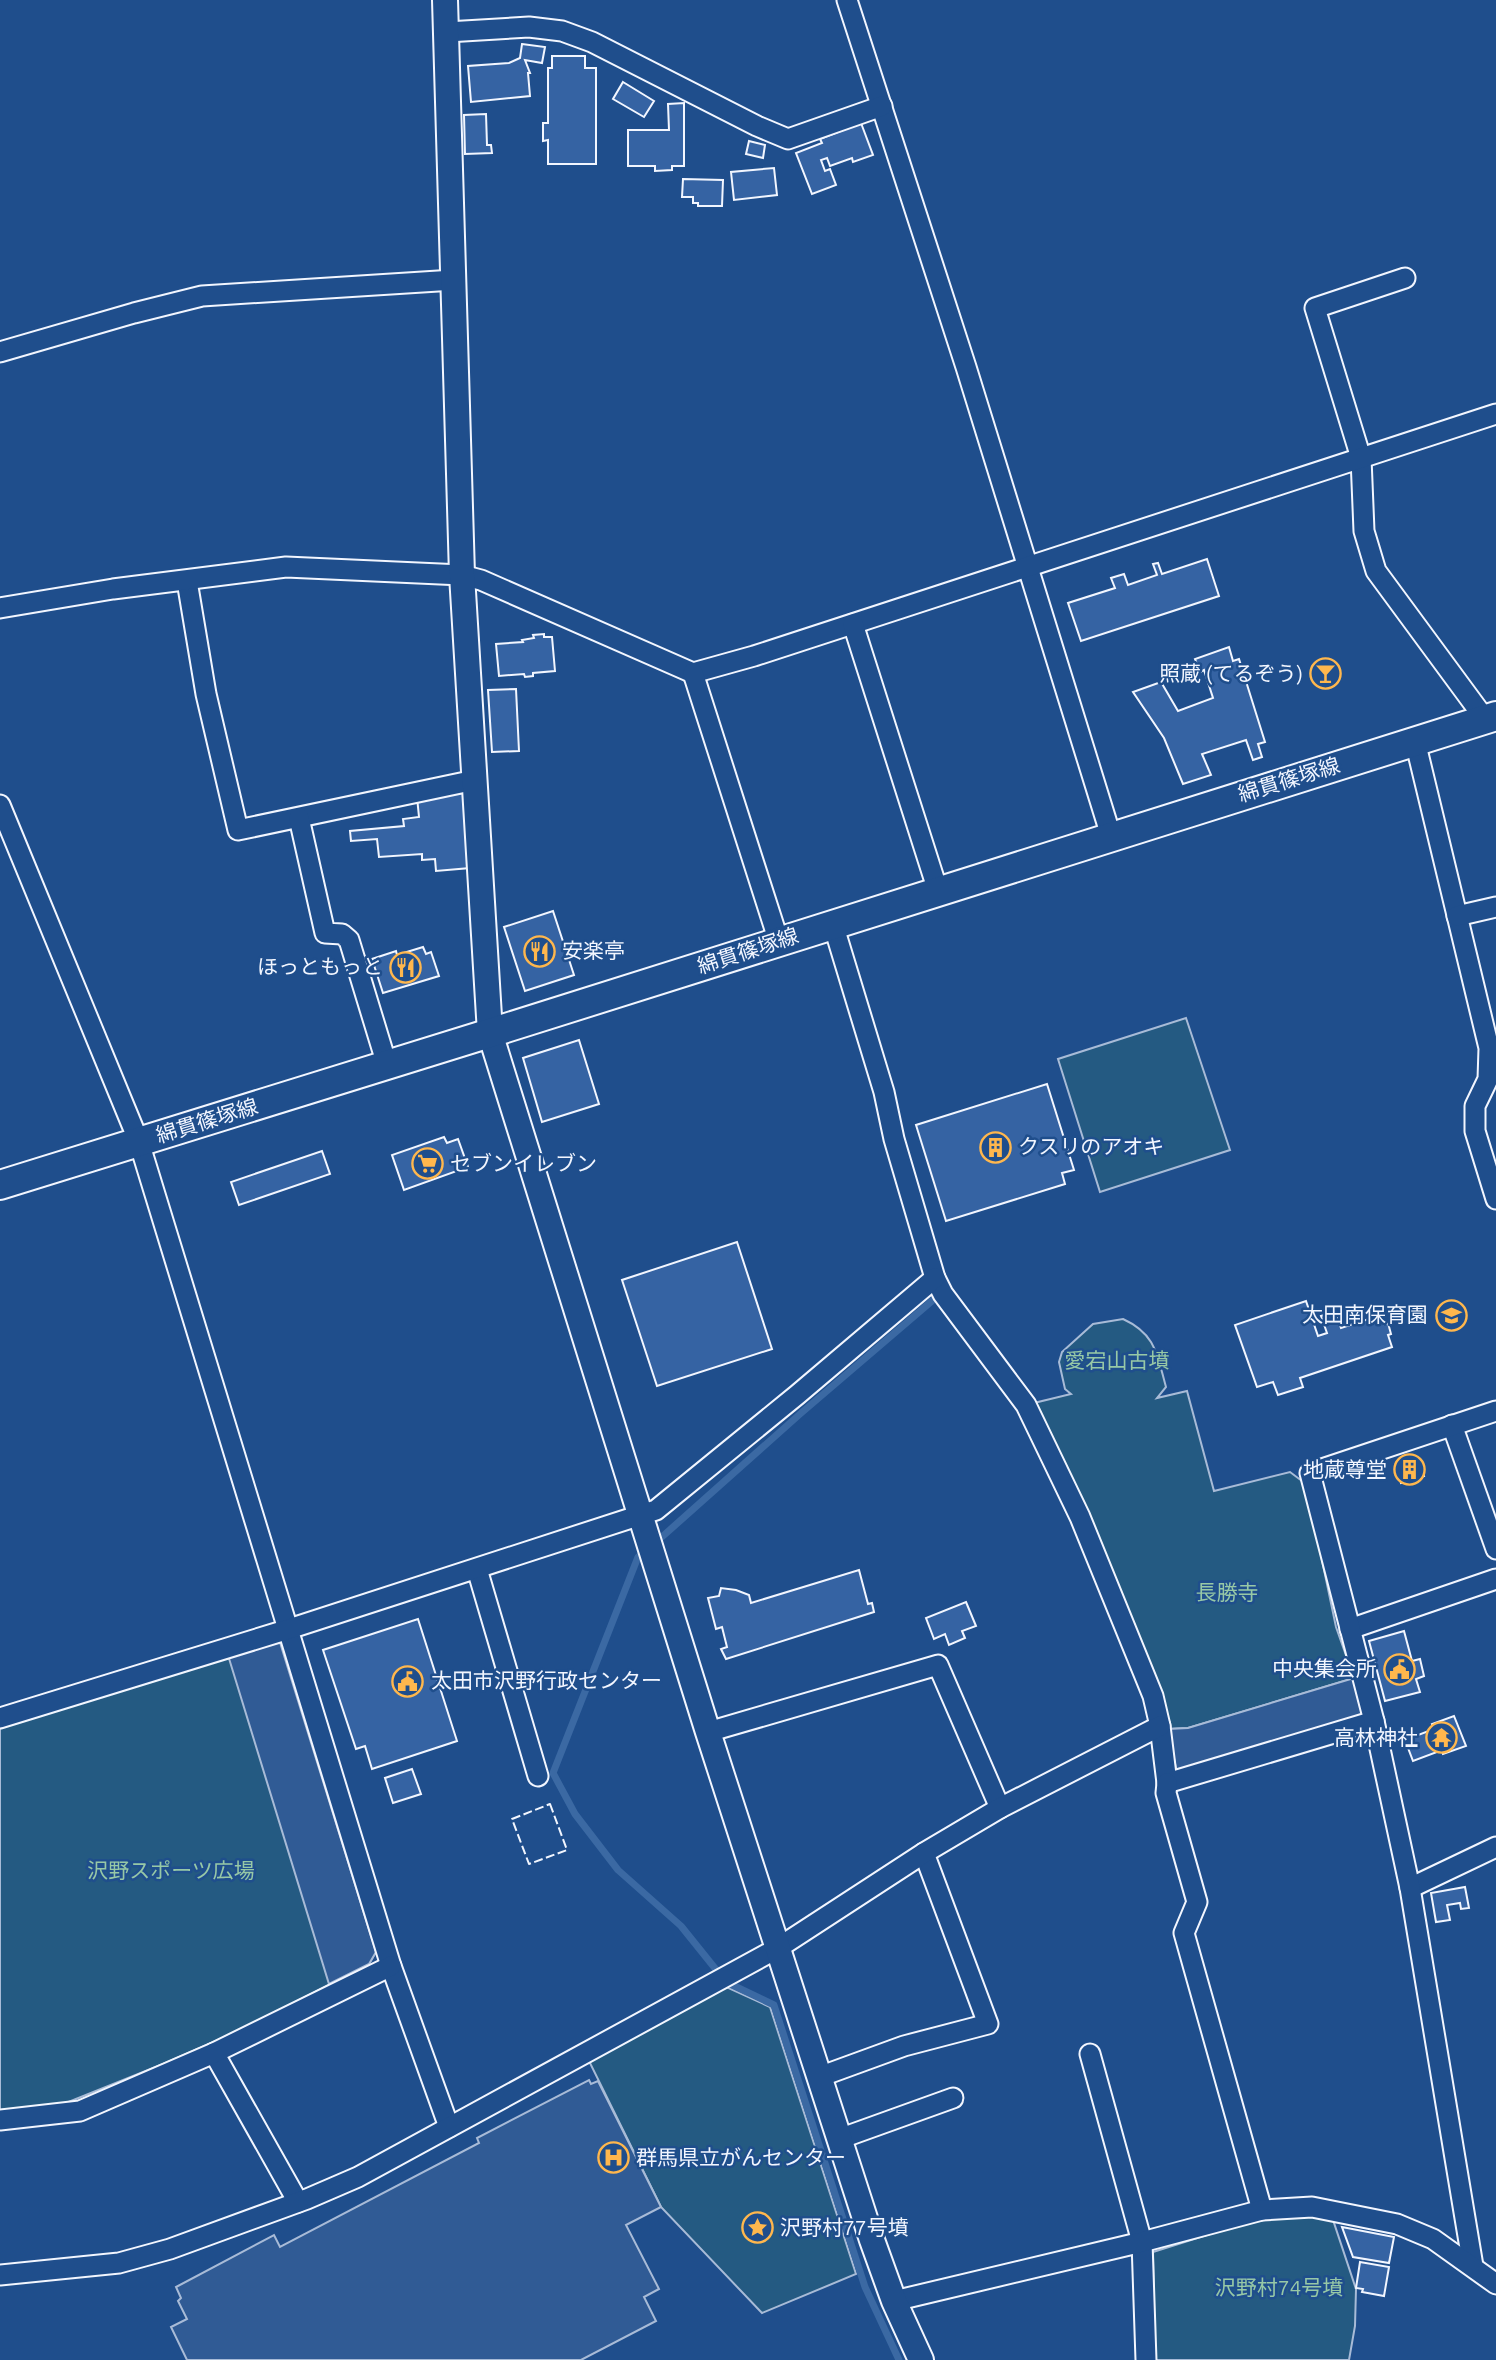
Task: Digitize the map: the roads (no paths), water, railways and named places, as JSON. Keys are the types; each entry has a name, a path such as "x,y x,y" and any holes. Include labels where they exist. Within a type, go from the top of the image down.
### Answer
{"main road":[{"name":"綿貫篠塚線","path":"0,1185 1491,717"}],"street":[{"path":"445,0 462,575 490,1033 708,1732 839,2139 894,2301 922,2360"},
{"path":"847,0 966,367 1111,835"},
{"path":"447,32 529,27 562,31 592,42 757,127 788,139 882,106"},
{"path":"1405,278 1315,308 1361,458 1364,531 1376,571 1491,717"},
{"path":"0,352 202,296 454,281"},
{"path":"0,608 113,589 286,567 462,575 481,580 694,673 853,624 1496,414"},
{"path":"187,581 206,694 238,830 475,780"},
{"path":"853,624 938,891"},
{"path":"694,673 779,942"},
{"path":"1416,741 1489,1048 1492,1078 1475,1107 1475,1131 1496,1199"},
{"path":"0,805 139,1142 391,1966 449,2127"},
{"path":"299,818 325,933 342,934 349,940 387,1065"},
{"path":"1457,916 1496,907"},
{"path":"833,924 884,1092 894,1139 935,1278 943,1294 1026,1405 1080,1517 1153,1696 1160,1726 1166,1793 1198,1902 1184,1933 1262,2210"},
{"path":"0,1718 289,1629 656,1510 935,1278"},
{"path":"1473,2266 1410,1888 1374,1721 1310,1473 1496,1411"},
{"path":"1451,1424 1496,1549"},
{"path":"477,1569 538,1776"},
{"path":"1350,1629 1496,1579"},
{"path":"708,1732 938,1665 1000,1808"},
{"path":"1167,1783 1374,1721"},
{"path":"0,2276 119,2263 170,2249 358,2177 778,1948 924,1853 1000,1808 1160,1726"},
{"path":"1410,1888 1496,1847"},
{"path":"819,2077 904,2046 988,2024 924,1853"},
{"path":"0,2120 80,2111 214,2053 391,1966"},
{"path":"214,2053 298,2202"},
{"path":"1090,2054 1142,2242 1146,2360"},
{"path":"839,2139 953,2098"},
{"path":"894,2301 1142,2242 1262,2210 1312,2207 1397,2224 1433,2239 1496,2284"}],"waterway":[{"path":"654,1544 933,1300"},
{"path":"645,1552 638,1557 553,1773 575,1814 618,1870 681,1926 726,1982 774,2005 865,2287 899,2360"}],"place":[{"name":"照蔵 (てるぞう)","path":"1326,674"},
{"name":"安楽亭","path":"539,951"},
{"name":"ほっともっと","path":"406,967"},
{"name":"クスリのアオキ","path":"995,1147"},
{"name":"セブンイレブン","path":"427,1164"},
{"name":"太田南保育園","path":"1451,1315"},
{"name":"地蔵尊堂","path":"1410,1470"},
{"name":"中央集会所","path":"1400,1669"},
{"name":"太田市沢野行政センター","path":"408,1681"},
{"name":"高林神社","path":"1441,1738"},
{"name":"群馬県立がんセンター","path":"613,2158"},
{"name":"沢野村77号墳","path":"757,2228"}],"park label":[{"name":"愛宕山古墳","path":"1117,1361"},
{"name":"長勝寺","path":"1227,1593"},
{"name":"沢野スポーツ広場","path":"171,1871"},
{"name":"沢野村74号墳","path":"1279,2288"}]}
